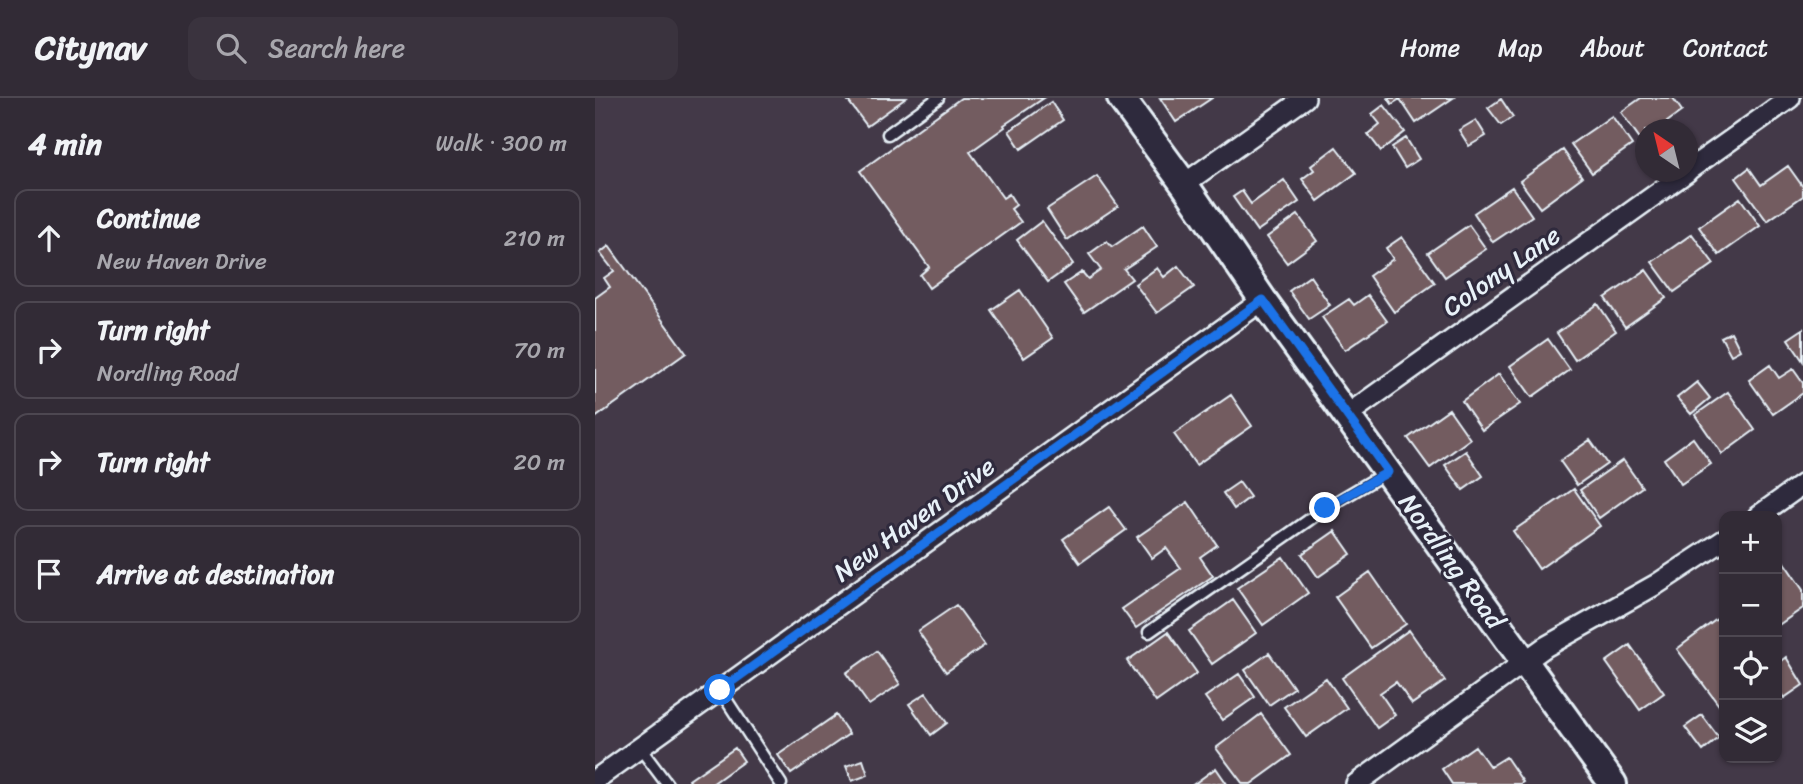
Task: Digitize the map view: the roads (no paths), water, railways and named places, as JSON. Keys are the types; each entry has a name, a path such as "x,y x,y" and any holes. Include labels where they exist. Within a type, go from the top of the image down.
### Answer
{"street":[{"name":"Nordling Road","path":"1121,98 1263,300 1613,784"},
{"path":"1184,184 1305,98"},
{"name":"Colony Lane","path":"1698,163 1790,98"},
{"name":"Colony Lane","path":"1347,415 1672,182"},
{"name":"New Haven Drive","path":"595,780 1263,300"},
{"path":"1765,511 1803,484"},
{"path":"1356,784 1545,647 1657,584 1719,543"}],"lane":[{"path":"888,134 938,98"},
{"path":"1149,632 1325,508 1388,472"},
{"path":"720,690 781,784"},
{"path":"640,748 667,784"}]}
